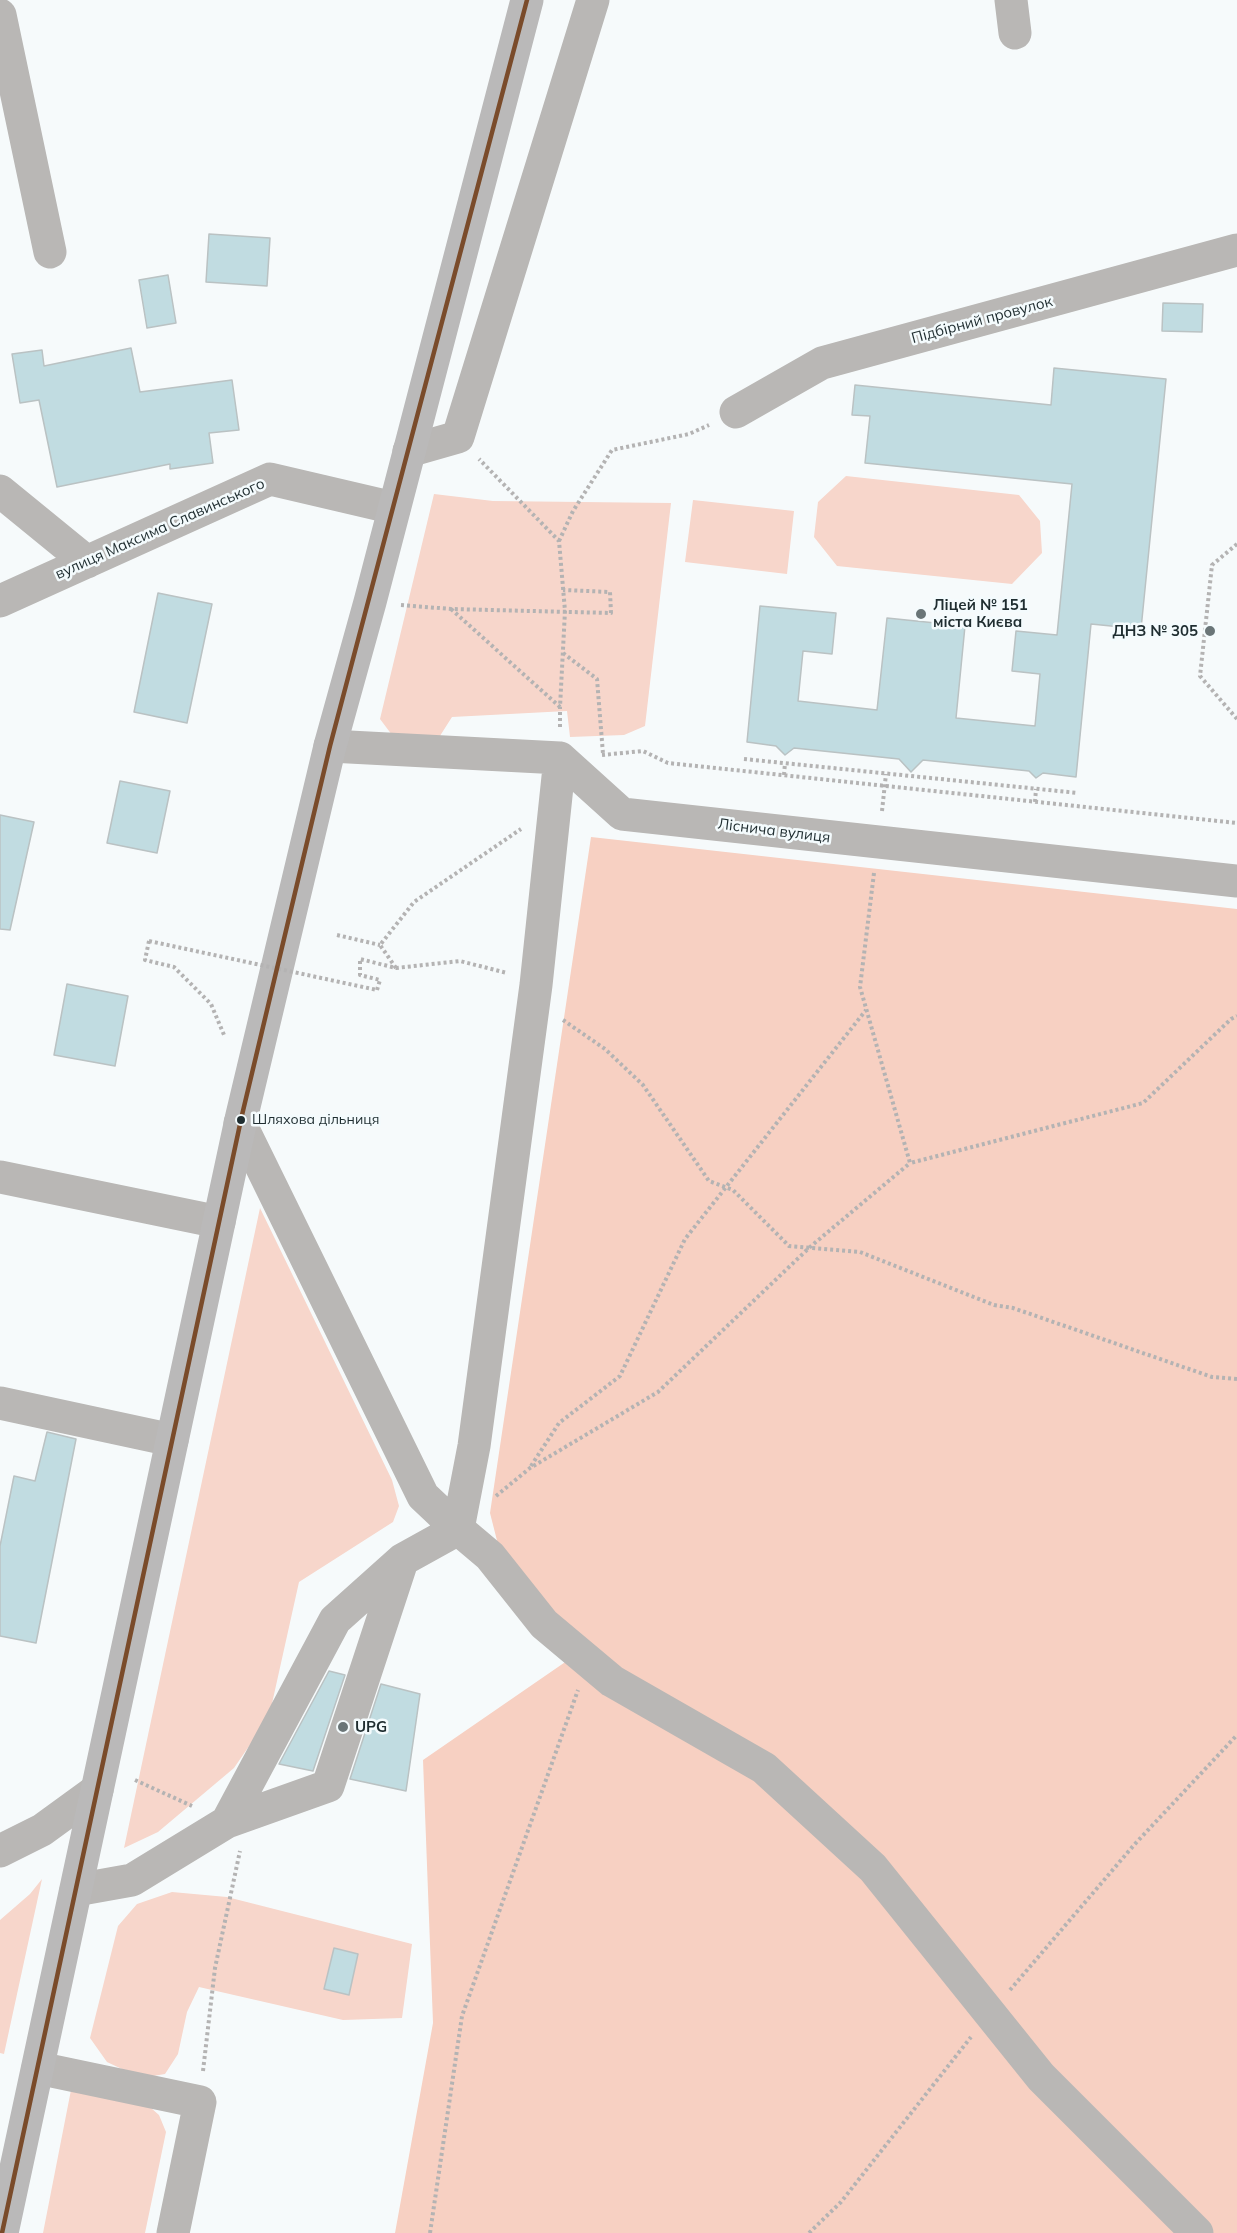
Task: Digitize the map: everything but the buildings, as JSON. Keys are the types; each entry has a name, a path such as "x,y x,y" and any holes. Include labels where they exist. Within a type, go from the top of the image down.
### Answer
{"main road":[{"path":"2,2233 7,2161 38,2068 240,1123 330,746 370,602 527,0"}],"street":[{"path":"409,451 458,437 592,0"},
{"path":"1011,0 1015,33"},
{"path":"0,15 50,252"},
{"name":"Підбірний провулок","path":"736,412 822,363 1237,250"},
{"name":"вулиця Максима Славинського","path":"0,601 270,479 394,508"},
{"path":"0,491 87,562"},
{"path":"330,746 560,758 536,985 474,1446 458,1529"},
{"name":"Ліснича вулиця","path":"560,758 622,814 1237,881"},
{"path":"240,1123 423,1496 490,1556 544,1624 612,1681 764,1768 873,1868 1041,2078 1197,2233"},
{"path":"0,1177 219,1222"},
{"path":"0,1403 172,1440"},
{"path":"237,1819 335,1620 402,1560 458,1529"},
{"path":"76,1890 132,1880 237,1819 328,1786 402,1560"},
{"path":"0,1851 42,1830 97,1790"},
{"path":"38,2068 200,2102 172,2233"}],"path":[{"path":"452,609 561,707 565,611 559,541 573,511 612,450 689,434 736,412"},
{"path":"458,437 559,541"},
{"path":"1237,544 1212,565 1200,676 1237,719"},
{"path":"370,602 452,609 611,613 610,592 563,590"},
{"path":"563,653 597,679 603,755"},
{"path":"643,751 668,763 1237,823"},
{"path":"744,759 1078,793"},
{"path":"784,775 785,763"},
{"path":"1035,802 1036,789"},
{"path":"380,945 414,902 522,829 554,823"},
{"path":"878,843 860,987 910,1163"},
{"path":"337,935 380,945 396,968"},
{"path":"224,1035 211,1004 174,967 145,960 149,941 377,990 380,980 360,975 360,959 396,968 460,961 504,972 536,985 548,994 560,1017 605,1049 643,1085 709,1181 733,1190 789,1246 860,1252 994,1305 1013,1308 1212,1377 1237,1379"},
{"path":"530,1468 559,1423 620,1376 685,1239 867,1010"},
{"path":"494,1498 530,1468 658,1392 810,1247 910,1163 1143,1103 1231,1019 1237,1016"},
{"path":"430,2233 462,2016 588,1661"},
{"path":"809,2233 842,2202 990,2013 1134,1845 1237,1735"},
{"path":"135,1780 237,1819 215,1968 200,2102"}],"shaded area":[{"path":"846,476 1019,495 1040,521 1042,553 1012,584 837,566 814,537 818,502"},
{"path":"434,494 493,501 671,503 645,726 624,735 570,737 567,711 452,717 438,739 392,735 380,719"},
{"path":"693,500 794,511 787,574 685,562"},
{"path":"591,837 1237,909 1237,2233 395,2233 433,2023 423,1760 574,1656 505,1572 490,1513"},
{"path":"260,1208 392,1480 399,1506 393,1522 299,1582 269,1717 234,1768 158,1832 124,1848"},
{"path":"42,1879 4,2054 0,2053 0,1920 30,1894"},
{"path":"172,1892 227,1897 412,1944 402,2018 343,2020 199,1987 187,2012 178,2054 165,2074 141,2078 107,2062 90,2038 118,1926 137,1904"},
{"path":"71,2090 151,2108 159,2115 166,2132 145,2233 43,2233"}],"transit line":[{"path":"2,2233 242,1115 330,746 527,0"}],"place":[{"name":"Ліцей № 151 міста Києва","path":"921,614"},
{"name":"ДНЗ № 305","path":"1210,631"},
{"name":"Шляхова дільниця","path":"241,1120"},
{"name":"UPG","path":"343,1727"}]}
